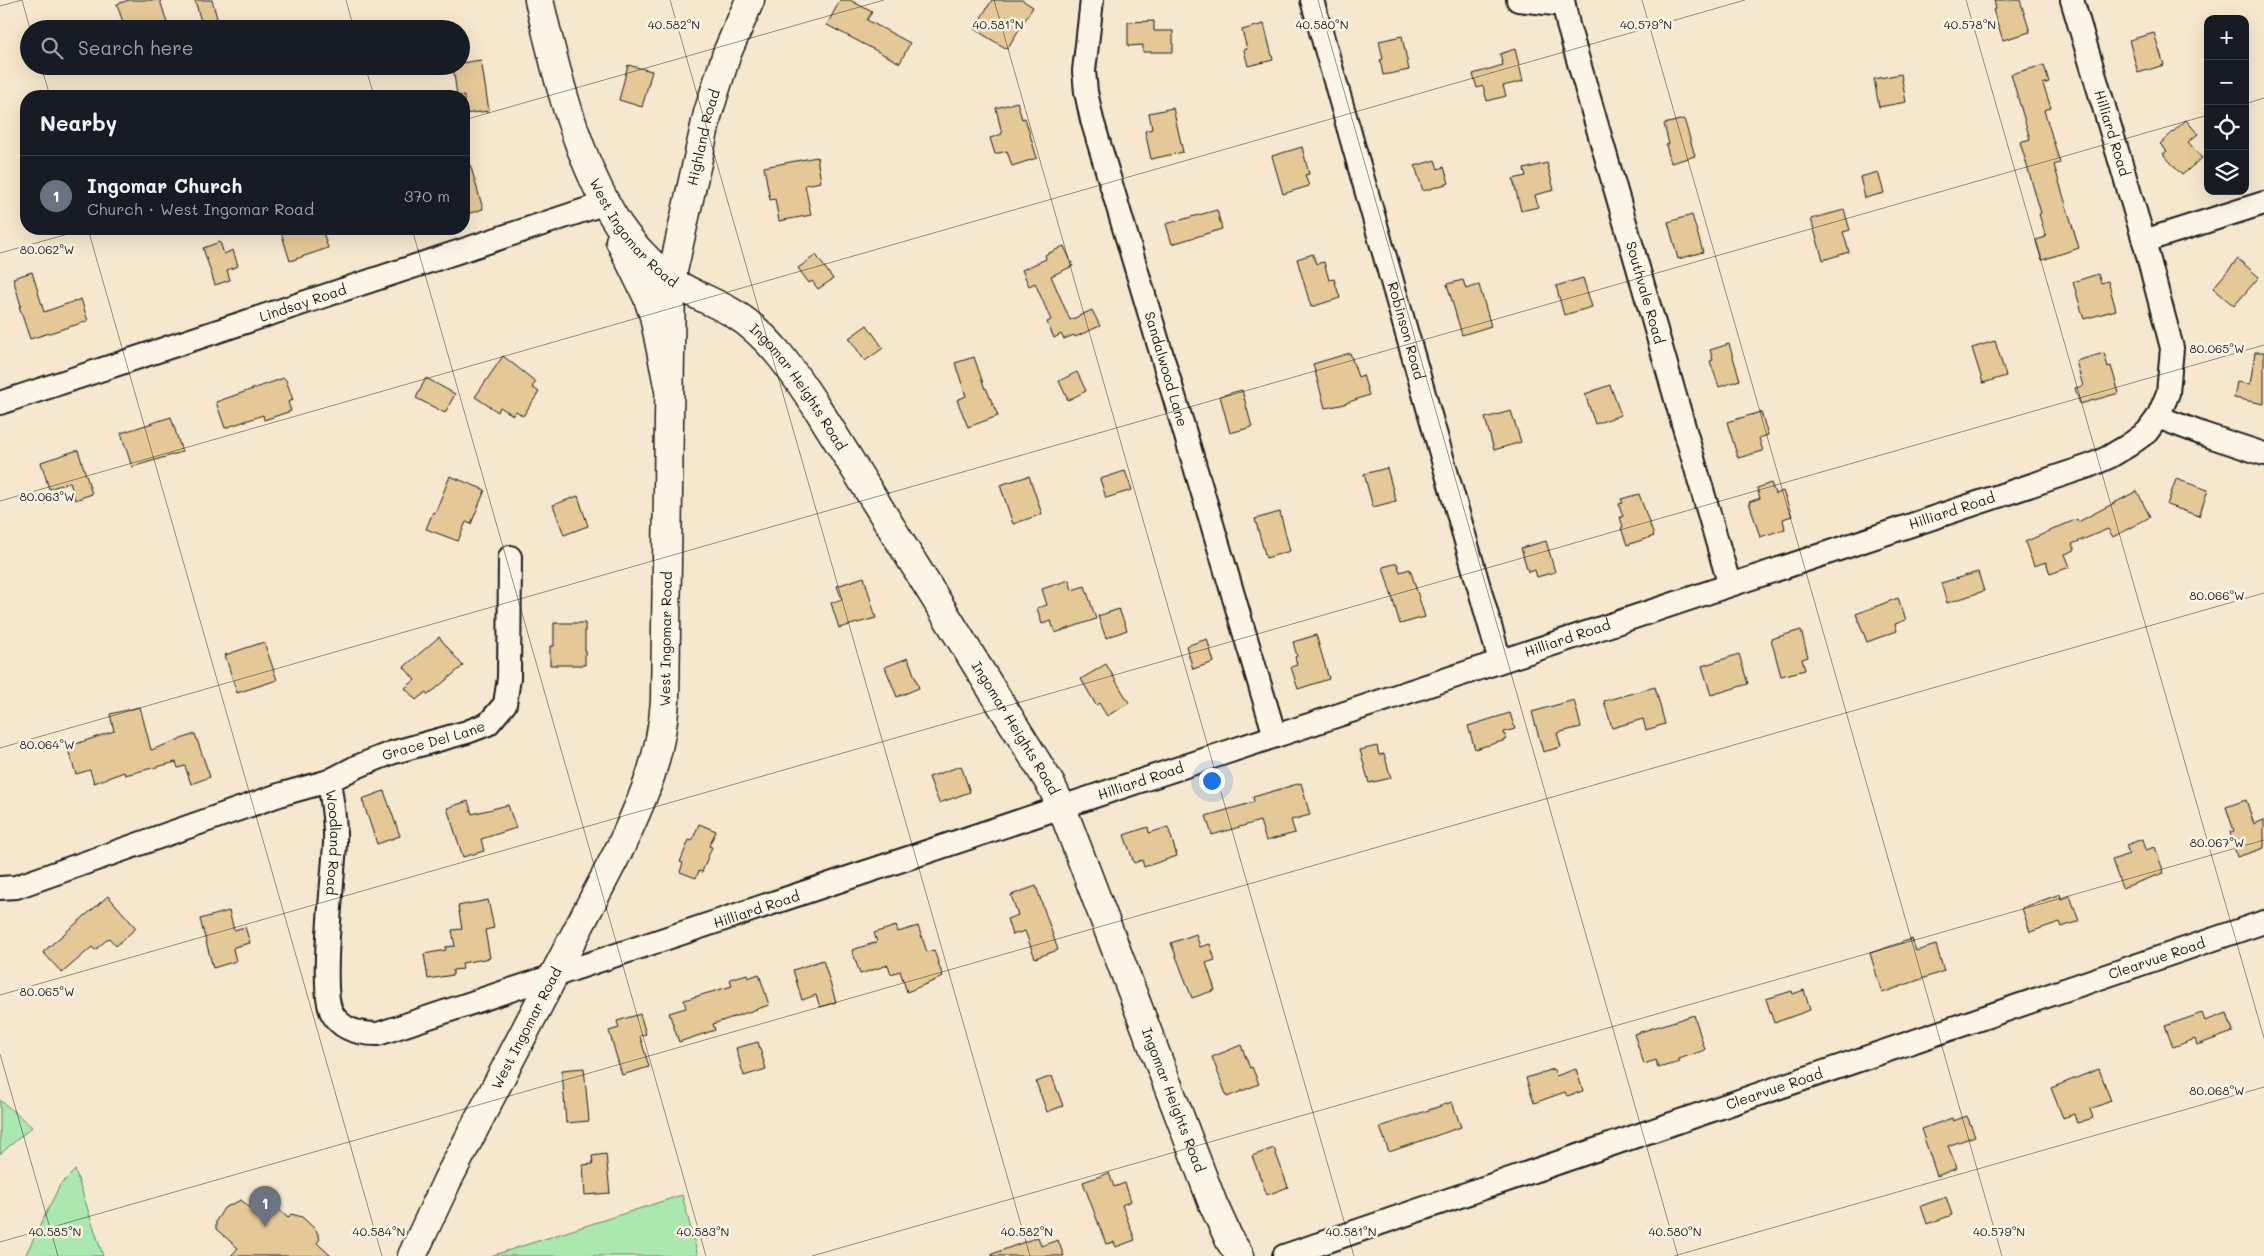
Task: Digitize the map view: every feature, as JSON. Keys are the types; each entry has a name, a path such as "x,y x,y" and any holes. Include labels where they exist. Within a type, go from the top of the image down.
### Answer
{"main road":[{"name":"West Ingomar Road","path":"412,1256 447,1181 620,848 642,799 658,755 665,701 671,280 633,244 606,202 577,135 566,103 539,0"},
{"name":"Highland Road","path":"671,280 708,113 726,53 750,0"},
{"path":"606,202 623,249 647,296 654,316 669,390"},
{"name":"Ingomar Heights Road","path":"671,280 726,309 746,322 761,334 789,367 821,414 1035,758 1062,808 1213,1204 1230,1241 1240,1256"}],"street":[{"name":"Sandalwood Lane","path":"1092,0 1084,71 1092,120 1275,736"},
{"name":"Robinson Road","path":"1312,0 1500,661"},
{"path":"1518,0 1563,3"},
{"name":"Hilliard Road","path":"554,976 1062,808 1729,583 2089,466 2129,445 2147,432 2158,417 2168,393 2172,348 2144,241 2072,0"},
{"name":"Southvale Road","path":"1563,3 1729,583"},
{"name":"Lindsay Road","path":"0,403 606,202"},
{"path":"2144,241 2264,203"},
{"path":"2158,417 2264,454"},
{"name":"Grace Del Lane","path":"329,781 356,767 392,753 480,728 494,719 500,712 504,704 509,678 510,556"},
{"name":"Woodland Road","path":"0,888 16,887 282,794 329,781 334,812 335,841 327,975 329,1004 332,1014 346,1028 365,1034 378,1034 554,976"},
{"name":"Clearvue Road","path":"1284,1256 2264,922"}],"green space":[{"path":"0,1100 32,1127 0,1154"},
{"path":"75,1170 103,1256 25,1256 60,1185"},
{"path":"682,1195 698,1256 491,1256"}],"building":[{"path":"129,0 160,0 166,20 122,20 117,4"},
{"path":"195,0 212,0 218,20 201,20"},
{"path":"840,0 850,0 872,12 867,20 910,43 900,63 827,25"},
{"path":"992,0 1022,0 1033,7 1007,49 974,29"},
{"path":"1994,0 2020,0 2030,32 2003,40 1993,10 1996,9"},
{"path":"1154,21 1154,31 1173,31 1173,52 1143,52 1143,45 1128,46 1128,22"},
{"path":"1264,24 1273,60 1248,66 1244,50 1247,49 1242,30"},
{"path":"2154,33 2164,65 2138,73 2129,40"},
{"path":"1402,36 1409,70 1383,75 1380,60 1383,59 1379,41"},
{"path":"1515,49 1523,81 1503,86 1506,96 1487,101 1483,86 1477,88 1473,74 1503,65 1500,54"},
{"path":"481,60 489,111 470,113 470,90 456,90 454,75 470,75 470,62"},
{"path":"628,65 652,71 642,107 619,100"},
{"path":"2044,65 2049,82 2043,84 2051,108 2044,110 2060,163 2054,165 2079,248 2042,260 2036,240 2046,237 2039,214 2041,213 2020,142 2030,139 2011,74"},
{"path":"1901,74 1906,102 1879,107 1874,79"},
{"path":"1017,102 1022,119 1025,118 1037,158 1012,166 1007,151 995,154 990,138 1002,134 996,108"},
{"path":"1173,108 1183,152 1151,159 1145,131 1152,129 1149,113"},
{"path":"1684,119 1695,156 1671,163 1666,145 1669,144 1664,124"},
{"path":"2186,120 2198,134 2188,142 2202,158 2182,175 2163,154 2167,151 2160,144"},
{"path":"1302,147 1309,174 1305,175 1309,186 1283,194 1272,156"},
{"path":"817,157 821,182 805,185 811,215 779,221 775,199 770,200 764,167"},
{"path":"1435,160 1438,169 1444,167 1449,183 1423,191 1415,166"},
{"path":"1547,163 1554,190 1535,195 1538,207 1521,211 1513,179 1526,176 1524,169"},
{"path":"470,164 483,209 470,213"},
{"path":"1878,172 1884,193 1865,198 1860,177"},
{"path":"1217,210 1222,229 1172,244 1166,224"},
{"path":"1844,210 1850,230 1843,232 1849,252 1823,260 1811,219"},
{"path":"1692,215 1703,252 1678,259 1668,222"},
{"path":"282,235 324,235 328,248 290,261"},
{"path":"220,242 224,254 233,250 238,266 227,270 230,280 215,285 203,248"},
{"path":"1064,246 1073,266 1051,276 1070,320 1092,310 1100,326 1075,337 1074,335 1064,339 1061,334 1054,338 1047,322 1051,320 1035,283 1029,286 1022,270 1046,259 1045,255"},
{"path":"1313,254 1316,264 1324,262 1329,280 1334,279 1340,298 1311,307 1297,259"},
{"path":"816,255 833,279 818,289 812,281 809,283 798,268"},
{"path":"2238,259 2259,277 2234,306 2213,288"},
{"path":"32,272 44,312 81,299 88,321 30,339 19,306 21,306 13,278"},
{"path":"2098,274 2101,283 2108,281 2116,310 2084,319 2073,282"},
{"path":"1583,278 1592,307 1564,315 1556,286"},
{"path":"1463,280 1466,289 1479,285 1491,326 1462,335 1447,284"},
{"path":"867,325 883,348 865,361 849,338"},
{"path":"1995,341 2006,376 1983,383 1972,348"},
{"path":"1729,344 1740,380 1719,387 1710,361 1713,360 1710,350"},
{"path":"2255,352 2264,352 2264,404 2234,398 2237,382 2250,384"},
{"path":"1350,353 1358,377 1363,375 1369,395 1341,405 1325,408 1313,364"},
{"path":"2104,353 2108,367 2111,366 2119,393 2080,404 2075,388 2083,386 2076,361"},
{"path":"503,356 536,382 532,387 539,392 523,416 516,411 513,415 500,407 498,412 475,397"},
{"path":"974,357 985,389 998,416 968,427 957,400 966,396 955,363"},
{"path":"1077,372 1086,391 1068,400 1059,381"},
{"path":"284,378 293,400 288,402 291,411 264,420 263,415 225,428 216,402"},
{"path":"426,378 455,394 445,413 416,398"},
{"path":"1610,385 1621,415 1595,424 1585,394"},
{"path":"1242,390 1252,427 1230,433 1220,396"},
{"path":"1511,411 1521,442 1494,450 1485,418"},
{"path":"1761,412 1768,435 1759,438 1763,451 1738,458 1727,422"},
{"path":"171,417 182,452 132,467 121,433"},
{"path":"78,450 92,494 75,500 70,482 49,489 41,462"},
{"path":"1387,468 1396,501 1373,507 1364,474"},
{"path":"1125,471 1132,490 1106,498 1100,479"},
{"path":"450,476 485,490 471,524 466,522 458,541 426,529 433,512 435,513"},
{"path":"1029,476 1042,514 1013,524 1000,485"},
{"path":"2176,479 2208,490 2199,516 2167,505"},
{"path":"1771,483 1775,494 1783,491 1792,516 1783,519 1785,529 1760,537 1749,502 1760,498 1757,488"},
{"path":"2137,491 2150,517 2113,537 2108,529 2072,544 2075,550 2065,554 2070,567 2050,574 2046,562 2034,566 2025,542 2077,519 2078,522"},
{"path":"1639,494 1654,536 1627,545 1621,528 1623,527 1620,517 1623,517 1619,504 1623,503 1621,499"},
{"path":"578,496 588,526 564,535 553,505"},
{"path":"1280,512 1290,551 1266,558 1255,519"},
{"path":"1546,541 1555,572 1537,577 1535,570 1528,572 1521,548"},
{"path":"1397,563 1400,572 1410,569 1425,617 1400,624 1383,567"},
{"path":"1978,572 1984,591 1947,603 1941,583"},
{"path":"864,577 876,618 839,628 831,603 842,599 837,586"},
{"path":"1069,580 1072,590 1085,586 1096,619 1055,633 1051,621 1042,624 1037,608 1047,605 1042,589"},
{"path":"1898,598 1906,620 1895,624 1897,631 1867,642 1856,614"},
{"path":"1119,609 1127,630 1106,638 1098,616"},
{"path":"554,623 585,623 585,665 550,665 550,646 554,646"},
{"path":"1801,630 1808,657 1802,659 1805,670 1781,676 1771,639"},
{"path":"1316,635 1329,679 1298,689 1291,667 1297,665 1295,657 1297,656 1293,642"},
{"path":"439,637 463,666 428,695 426,692 416,700 405,688 415,680 404,667"},
{"path":"1207,639 1214,662 1193,669 1186,646"},
{"path":"264,642 277,680 237,693 225,655"},
{"path":"1739,654 1748,684 1711,695 1702,666"},
{"path":"908,658 919,688 897,697 885,667"},
{"path":"1106,664 1129,703 1107,716 1099,703 1096,705 1081,679"},
{"path":"1655,687 1665,724 1646,730 1643,719 1612,728 1604,701"},
{"path":"1574,700 1581,727 1557,733 1561,747 1543,752 1532,712"},
{"path":"140,707 151,750 195,734 210,777 191,784 185,766 178,768 176,762 125,775 124,772 94,783 90,770 76,774 67,747 114,731 110,714"},
{"path":"1510,713 1515,729 1504,732 1506,740 1475,749 1468,726"},
{"path":"1377,746 1379,755 1384,754 1391,778 1369,783 1360,750"},
{"path":"961,766 970,792 939,803 929,777"},
{"path":"1301,783 1310,815 1291,820 1295,833 1266,841 1260,821 1212,835 1206,816 1254,802 1253,797"},
{"path":"384,791 400,836 377,844 362,799"},
{"path":"2246,800 2254,824 2264,820 2264,848 2237,857 2230,832 2234,831 2226,807"},
{"path":"468,801 472,814 508,805 516,828 481,839 484,851 463,857 447,808"},
{"path":"699,824 716,831 709,846 712,847 702,872 699,871 696,878 680,872 683,863 680,862 689,840 692,841"},
{"path":"1148,827 1149,833 1168,827 1177,856 1144,867 1142,860 1134,863 1124,835"},
{"path":"2143,839 2146,850 2155,847 2164,873 2122,888 2112,860 2129,854 2126,845"},
{"path":"1036,886 1058,950 1035,958 1025,931 1012,935 1007,919 1018,915 1011,895"},
{"path":"2060,894 2061,899 2070,896 2079,921 2062,927 2060,922 2030,932 2022,908"},
{"path":"108,896 136,928 116,946 109,938 95,950 92,947 62,973 43,952"},
{"path":"488,900 494,928 485,930 490,958 462,963 463,969 453,970 453,975 428,979 424,954 446,950 445,947 455,946 452,930 462,929 458,906"},
{"path":"229,911 234,930 245,927 250,943 234,947 236,961 213,968 200,919"},
{"path":"896,926 898,932 918,926 927,952 934,950 943,977 907,992 900,971 891,974 888,965 860,974 852,950 877,942 874,933"},
{"path":"1196,934 1200,947 1210,944 1215,960 1206,963 1215,990 1192,998 1171,943"},
{"path":"1912,939 1916,951 1936,945 1944,971 1882,993 1870,953"},
{"path":"823,960 836,1002 820,1007 816,995 802,1000 793,970"},
{"path":"747,974 748,978 759,974 769,1005 713,1024 715,1030 679,1042 669,1013 686,1008 684,1000 732,986 730,979"},
{"path":"1804,990 1810,1010 1774,1023 1766,999 1792,991 1793,994"},
{"path":"2202,1013 2205,1021 2227,1013 2233,1032 2197,1045 2195,1039 2173,1047 2165,1026"},
{"path":"640,1014 646,1034 640,1036 649,1067 622,1075 609,1031 619,1028 617,1021"},
{"path":"1694,1015 1705,1050 1679,1059 1680,1062 1658,1068 1656,1060 1644,1064 1634,1034"},
{"path":"758,1042 766,1069 744,1076 736,1048"},
{"path":"1241,1045 1259,1084 1227,1097 1212,1057"},
{"path":"584,1068 589,1121 566,1123 562,1070"},
{"path":"1554,1069 1556,1076 1576,1069 1583,1091 1567,1096 1565,1092 1534,1103 1526,1078"},
{"path":"2099,1069 2111,1101 2090,1109 2093,1118 2077,1123 2074,1114 2063,1118 2051,1088"},
{"path":"1052,1076 1063,1106 1047,1112 1036,1082"},
{"path":"1452,1102 1461,1127 1389,1152 1380,1127"},
{"path":"1967,1116 1975,1136 1948,1146 1957,1168 1937,1176 1921,1129 1952,1118 1953,1121"},
{"path":"1274,1148 1288,1187 1267,1195 1252,1156"},
{"path":"606,1154 610,1193 585,1195 583,1165 593,1164 592,1156"},
{"path":"1109,1173 1114,1187 1125,1183 1131,1201 1122,1205 1135,1240 1116,1247 1114,1242 1106,1244 1083,1182"},
{"path":"1946,1197 1952,1215 1927,1224 1921,1206"},
{"path":"241,1200 264,1219 275,1206 288,1218 291,1214 302,1217 316,1230 320,1239 317,1243 331,1256 231,1256 238,1248 216,1229 216,1221 224,1208"},
{"path":"1038,1237 1041,1246 1058,1240 1064,1256 992,1256 992,1254"}],"place":[{"name":"Ingomar Church","path":"265,1227"}]}
